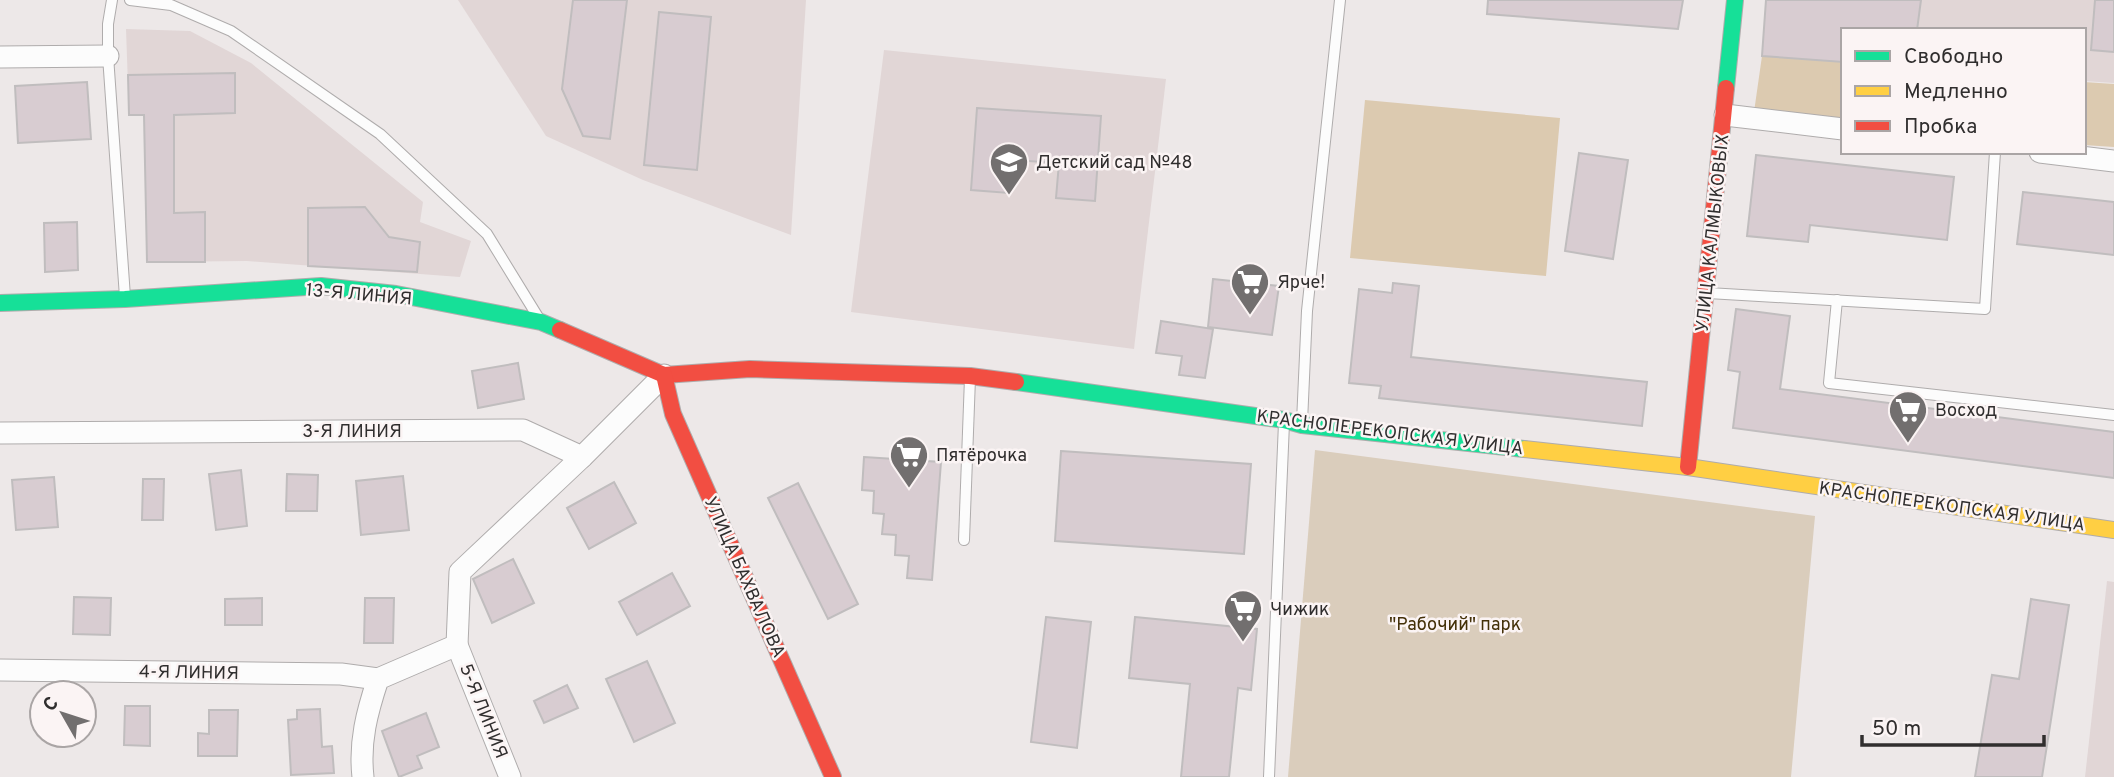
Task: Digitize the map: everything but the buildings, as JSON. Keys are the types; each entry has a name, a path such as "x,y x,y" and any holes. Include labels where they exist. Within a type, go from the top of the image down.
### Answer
{"street":[{"name":"УЛИЦА КАЛМЫКОВЫХ","path":"1688,467 1735,0"},
{"path":"0,57 108,56"},
{"path":"1725,115 1841,129"},
{"path":"2056,154 2114,161"},
{"name":"13-Я ЛИНИЯ","path":"0,303 125,299 321,286 396,294 541,322 664,375"},
{"name":"КРАСНОПЕРЕКОПСКАЯ УЛИЦА","path":"664,375 750,369 970,376 1284,420 1302,425 1688,467 2114,530"},
{"path":"363,777 360,753 369,706 379,680 457,645 460,572 664,375"},
{"name":"УЛИЦА БАХВАЛОВА","path":"664,375 673,414 832,777"},
{"name":"3-Я ЛИНИЯ","path":"0,433 523,430 582,457"},
{"name":"5-Я ЛИНИЯ","path":"457,645 510,777"},
{"name":"4-Я ЛИНИЯ","path":"0,670 341,674 379,680"}],"lane":[{"path":"112,0 108,24 108,56 125,299"},
{"path":"131,0 171,5 231,31 380,134 488,233 541,322"},
{"path":"1302,425 1307,311 1340,0"},
{"path":"1706,293 1986,309 1995,154"},
{"path":"1837,300 1829,383 2114,415"},
{"path":"964,540 970,376"},
{"path":"1269,777 1284,420"}],"shaded area":[{"path":"458,0 806,0 791,235 643,180 546,136"},
{"path":"1766,0 2114,0 2114,83 2086,81 2086,28 1841,28 1841,62 1762,56"},
{"path":"126,29 190,31 251,63 423,202 420,222 471,241 460,277 247,261 147,262 144,115 129,115"},
{"name":"Детский сад №48","path":"884,50 1166,79 1134,349 851,312"},
{"path":"1762,56 1841,62 1841,126 1753,119"},
{"path":"2086,82 2114,84 2114,147 2086,145"},
{"path":"1365,100 1560,118 1546,276 1350,258"},
{"path":"2107,581 2114,582 2114,777 2085,777"}],"green space":[{"name":"\"Рабочий\" парк","path":"1315,450 1815,516 1791,777 1288,777"}],"traffic: fast":[{"path":"1726,88 1735,0"},
{"path":"0,303 125,299 321,286 396,294 541,322 560,330"},
{"path":"1016,382 1284,420 1302,425 1524,449"}],"traffic: slow":[{"path":"1524,449 1688,467 2114,530"}],"traffic: jam":[{"path":"1688,467 1726,88"},
{"path":"560,330 664,375 750,369 970,376 1016,382"},
{"path":"664,375 673,414 833,777"}],"place":[{"name":"Детский сад №48","path":"1009,196"},
{"name":"Ярче!","path":"1250,316"},
{"name":"Восход","path":"1908,444"},
{"name":"Пятёрочка","path":"909,489"},
{"name":"Чижик","path":"1243,643"}]}
